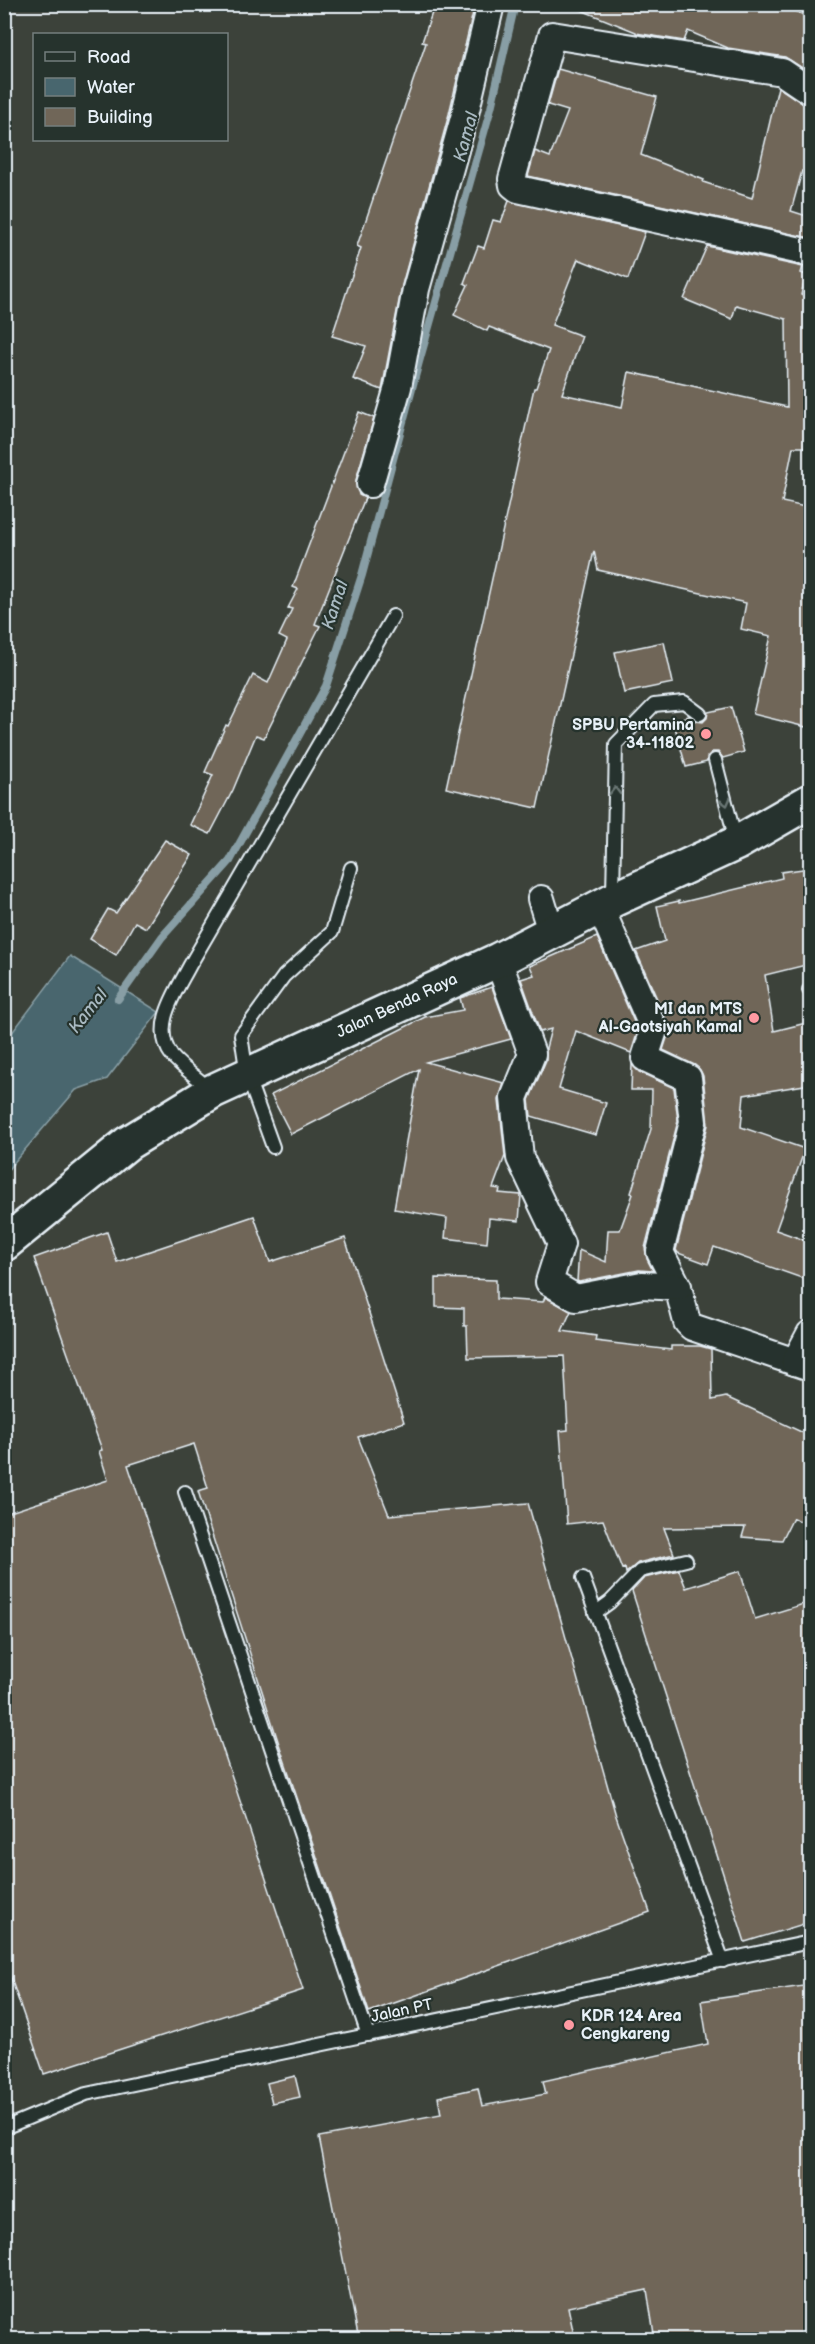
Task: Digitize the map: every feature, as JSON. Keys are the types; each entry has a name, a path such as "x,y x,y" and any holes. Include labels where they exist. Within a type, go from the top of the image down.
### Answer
{"main road":[{"name":"Jalan Benda Raya","path":"4,1244 128,1143 213,1091 498,960 545,914 609,898 737,843 810,802"}],"street":[{"path":"370,484 398,387 416,289 467,107 491,4"},
{"path":"810,91 782,72 552,35 512,179 513,185 518,189 810,253"},
{"path":"609,898 654,1030 645,1058 688,1078 693,1122 660,1252 678,1287 687,1322 692,1327 803,1364 810,1334"},
{"path":"498,960 532,1054 514,1098 520,1158 561,1244 549,1282 576,1298 642,1285 678,1287"}],"lane":[{"path":"213,1091 172,1056 164,1041 162,1029 167,1009 190,965 393,616"},
{"path":"609,898 614,849 616,744 654,705 684,702 700,714"},
{"path":"715,760 737,843"},
{"path":"273,1147 247,1075 241,1035 284,976 332,932 351,868"},
{"path":"185,1491 368,2035"},
{"path":"595,1613 610,1602 640,1571 686,1560"},
{"path":"583,1578 723,1961"},
{"name":"Jalan PT","path":"4,2128 86,2094 810,1942"}],"water":[{"path":"70,956 159,1012 107,1079 76,1090 5,1173 5,1042"}],"building":[{"path":"435,4 475,4 449,114 402,285 382,390 353,379 366,346 332,336 361,248 357,246 426,43 422,42"},
{"path":"571,4 781,4 810,18 810,73 785,57 728,48 688,31 684,41 636,33 571,6"},
{"path":"558,69 657,97 641,155 704,180 703,182 752,198 778,87 810,106 810,173 802,171 791,211 810,217 810,238 528,176 535,151 550,157 568,111 548,105"},
{"path":"509,201 645,232 628,279 578,259 552,325 582,336 562,394 622,407 629,372 787,407 786,319 736,305 732,319 684,299 707,246 803,267 801,273 806,275 801,295 810,297 810,447 793,447 782,502 810,508 810,728 753,714 771,636 741,629 746,603 598,570 594,551 537,808 446,788 534,388 536,388 549,350 489,327 487,331 454,315 468,285 464,283 478,246 484,248 493,220 501,222"},
{"path":"359,412 374,418 356,480 359,495 365,498 315,624 320,626 264,738 256,735 233,790 210,834 190,825 213,775 205,772 226,725 228,726 253,675 268,683 287,640 279,636 292,609 288,608 298,589 293,587"},
{"path":"664,642 673,683 624,693 615,652"},
{"path":"731,707 744,752 723,758 718,752 712,752 707,757 707,762 686,767 673,720 689,716 696,721 703,722 708,712"},
{"path":"165,840 192,855 146,928 135,922 116,955 90,939 108,909 116,913"},
{"path":"810,868 810,964 765,975 774,1031 810,1022 810,1084 744,1095 741,1127 805,1149 776,1230 810,1242 810,1281 714,1247 708,1264 678,1253 676,1250 708,1125 703,1076 695,1065 663,1050 668,1035 668,1024 636,951 665,941 657,906 679,901 679,903 782,878 781,872"},
{"path":"597,937 638,1031 631,1053 576,1031 559,1089 606,1103 596,1135 531,1116 529,1100 546,1060 546,1048 551,1029 540,1032 521,979 534,975 530,966"},
{"path":"492,987 511,1039 426,1062 504,1083 499,1100 505,1156 493,1188 500,1189 499,1193 521,1195 519,1221 489,1218 487,1243 445,1238 447,1218 394,1209 419,1069 291,1134 271,1095 425,1017 463,1010 460,998"},
{"path":"632,1064 639,1072 674,1088 678,1121 645,1248 653,1271 639,1270 579,1282 577,1281 579,1250 606,1262 608,1230 620,1230 633,1194 631,1193 651,1129 652,1090 631,1090"},
{"path":"254,1216 270,1262 345,1238 404,1422 358,1437 389,1515 528,1503 616,1816 650,1912 369,2012 278,1741 198,1491 208,1488 194,1444 128,1465 303,1990 44,2074 4,1958 4,1514 108,1480 99,1451 102,1450 34,1258 107,1232 117,1262"},
{"path":"436,1278 496,1280 496,1299 543,1302 545,1297 571,1311 562,1331 596,1336 595,1341 671,1350 671,1346 700,1346 711,1349 712,1400 726,1397 810,1436 810,1511 805,1523 793,1518 782,1540 742,1537 745,1527 664,1528 674,1554 638,1563 626,1573 625,1568 622,1569 603,1520 567,1524 560,1431 568,1430 564,1356 468,1358 464,1308 436,1307"},
{"path":"679,1570 686,1588 740,1571 755,1619 810,1602 810,1922 745,1942 632,1591 644,1578"},
{"path":"810,1985 810,2340 655,2340 647,2290 568,2307 575,2340 359,2340 319,2137 441,2114 438,2097 478,2088 482,2106 546,2094 543,2081 708,2044 701,2001"},
{"path":"295,2076 300,2097 272,2103 267,2083"}],"waterway":[{"name":"Kamal","path":"118,999 162,937 230,861 326,686 362,575 491,108 515,4"}],"place":[{"name":"SPBU Pertamina 34-11802","path":"706,734"},
{"name":"MI dan MTS Al-Gaotsiyah Kamal","path":"754,1018"},
{"name":"KDR 124 Area Cengkareng","path":"569,2025"}]}
